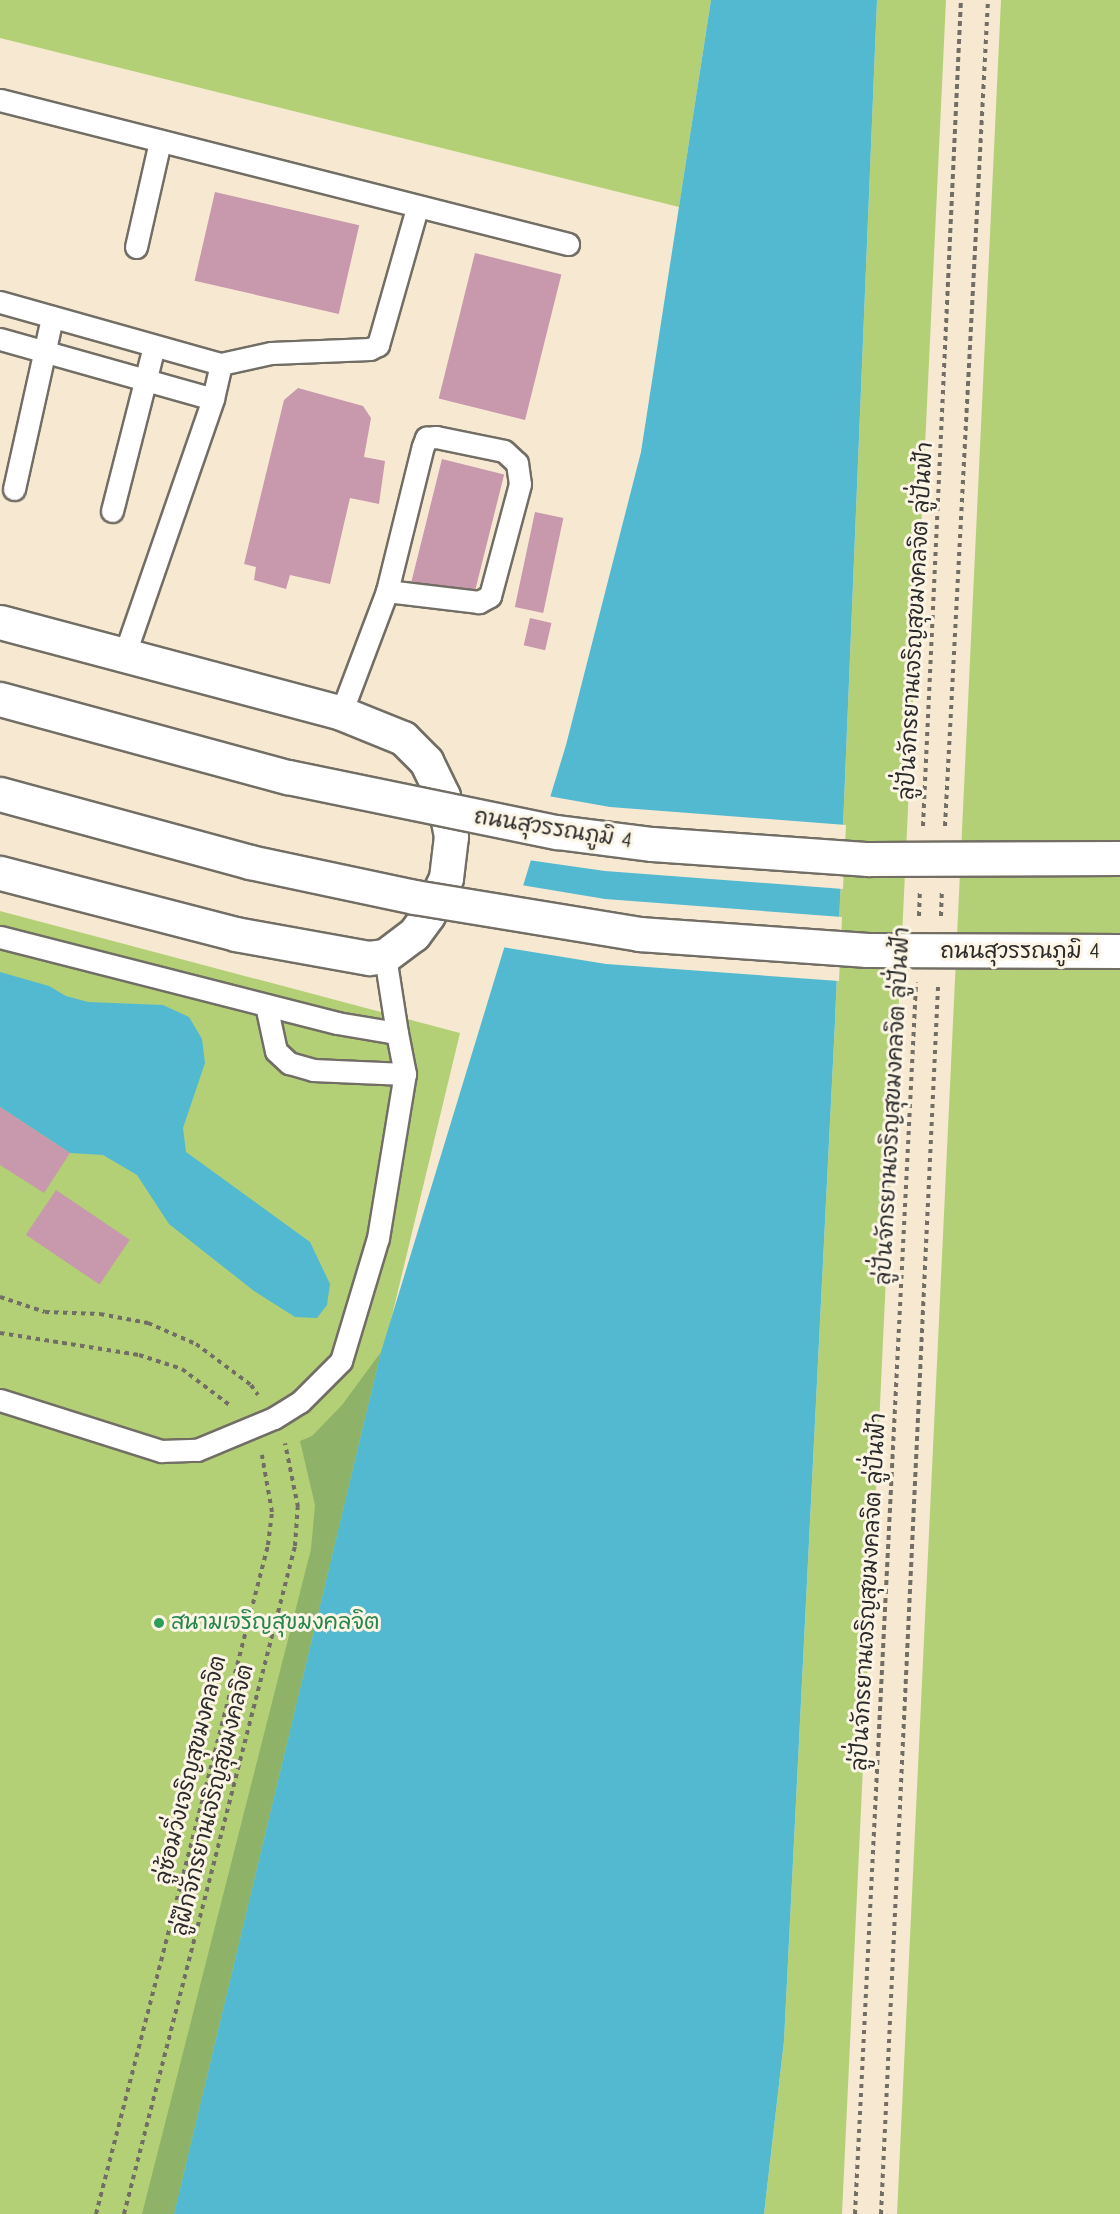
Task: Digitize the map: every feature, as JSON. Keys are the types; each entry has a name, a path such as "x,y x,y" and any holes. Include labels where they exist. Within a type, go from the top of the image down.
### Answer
{"street":[{"path":"0,622 341,713 403,738 426,760 443,795 452,836 446,878 428,915 414,934 385,956 337,955 259,938 0,873"},
{"name":"ถนนสุวรรณภูมิ 4","path":"0,699 288,777 456,814 558,832 652,844 868,859 1120,858"},
{"name":"ถนนสุวรรณภูมิ 4","path":"0,794 249,862 414,897 628,933 745,945 867,950 1120,951"}],"lane":[{"path":"0,100 417,208 568,244"},
{"path":"136,248 160,141"},
{"path":"0,303 221,364 271,353 370,349 378,345 417,208"},
{"path":"14,489 52,317"},
{"path":"0,339 213,399"},
{"path":"112,511 154,346"},
{"path":"124,656 213,399 221,364"},
{"path":"341,713 387,591 426,438 493,448 512,455 517,463 520,484 490,596 469,603 387,591"},
{"path":"0,937 266,1005 397,1033"},
{"path":"0,1400 161,1451 197,1450 274,1418 309,1394 341,1361 378,1238 405,1074 385,956"},
{"path":"266,1005 276,1051 289,1063 313,1070 405,1074"}],"path":[{"name":"ลู่ปั่นจักรยานเจริญสุขมงคลจิต ลู่ปั่นฟ้า","path":"923,839 962,0"},
{"path":"945,838 988,0"},
{"path":"941,922 942,886"},
{"name":"ลู่ปั่นจักรยานเจริญสุขมงคลจิต ลู่ปั่นฟ้า","path":"919,923 920,887"},
{"name":"ลู่ปั่นจักรยานเจริญสุขมงคลจิต ลู่ปั่นฟ้า","path":"855,2214 916,971"},
{"path":"882,2214 938,982"},
{"name":"ลู่ฝึกจักรยานเจริญสุขมงคลจิต","path":"0,1297 45,1312 100,1314 148,1323 196,1344 251,1385 274,1418 294,1475 298,1507 295,1546 124,2214"},
{"name":"ลู่ซ้อมวิ่งเจริญสุขมงคลจิต","path":"0,1333 139,1355 182,1369 230,1405 249,1429 261,1450 269,1482 268,1545 96,2214"}],"green space":[{"path":"0,0 711,0 679,207 0,38"},
{"path":"877,0 946,0 842,2214 764,2214 784,2041 835,1022"},
{"path":"1001,0 1120,0 1120,2214 897,2214"},
{"name":"สนามเจริญสุขมงคลจิต","path":"0,911 460,1033 176,2214 0,2214"},
{"path":"381,1352 174,2214 142,2214 311,1549 315,1505 300,1441 312,1436 342,1405"}],"water":[{"path":"711,0 877,0 835,1022 784,2041 764,2214 174,2214 381,1352 566,745 641,452"},
{"path":"0,972 49,986 66,996 88,1002 163,1005 189,1017 202,1039 205,1063 183,1128 186,1152 310,1242 330,1284 327,1305 317,1318 295,1317 254,1291 169,1224 137,1175 103,1155 70,1153 0,1107"}],"pier":[{"path":"548,796 610,807 846,825 843,889 605,871 528,860"},
{"path":"521,885 605,899 842,917 839,981 606,964 502,947"}],"building":[{"path":"215,192 359,225 339,314 195,281"},
{"path":"475,253 561,275 525,420 439,399"},
{"path":"298,388 363,406 371,418 364,457 385,461 379,504 350,498 330,584 290,575 286,589 254,580 256,567 244,564 284,400"},
{"path":"442,459 504,474 474,597 412,581"},
{"path":"535,512 563,518 543,613 515,607"},
{"path":"530,618 551,623 545,650 524,645"},
{"path":"0,1107 70,1153 44,1193 0,1165"},
{"path":"56,1190 130,1240 100,1285 26,1235"}],"place":[{"name":"สนามเจริญสุขมงคลจิต","path":"159,1623"}]}
